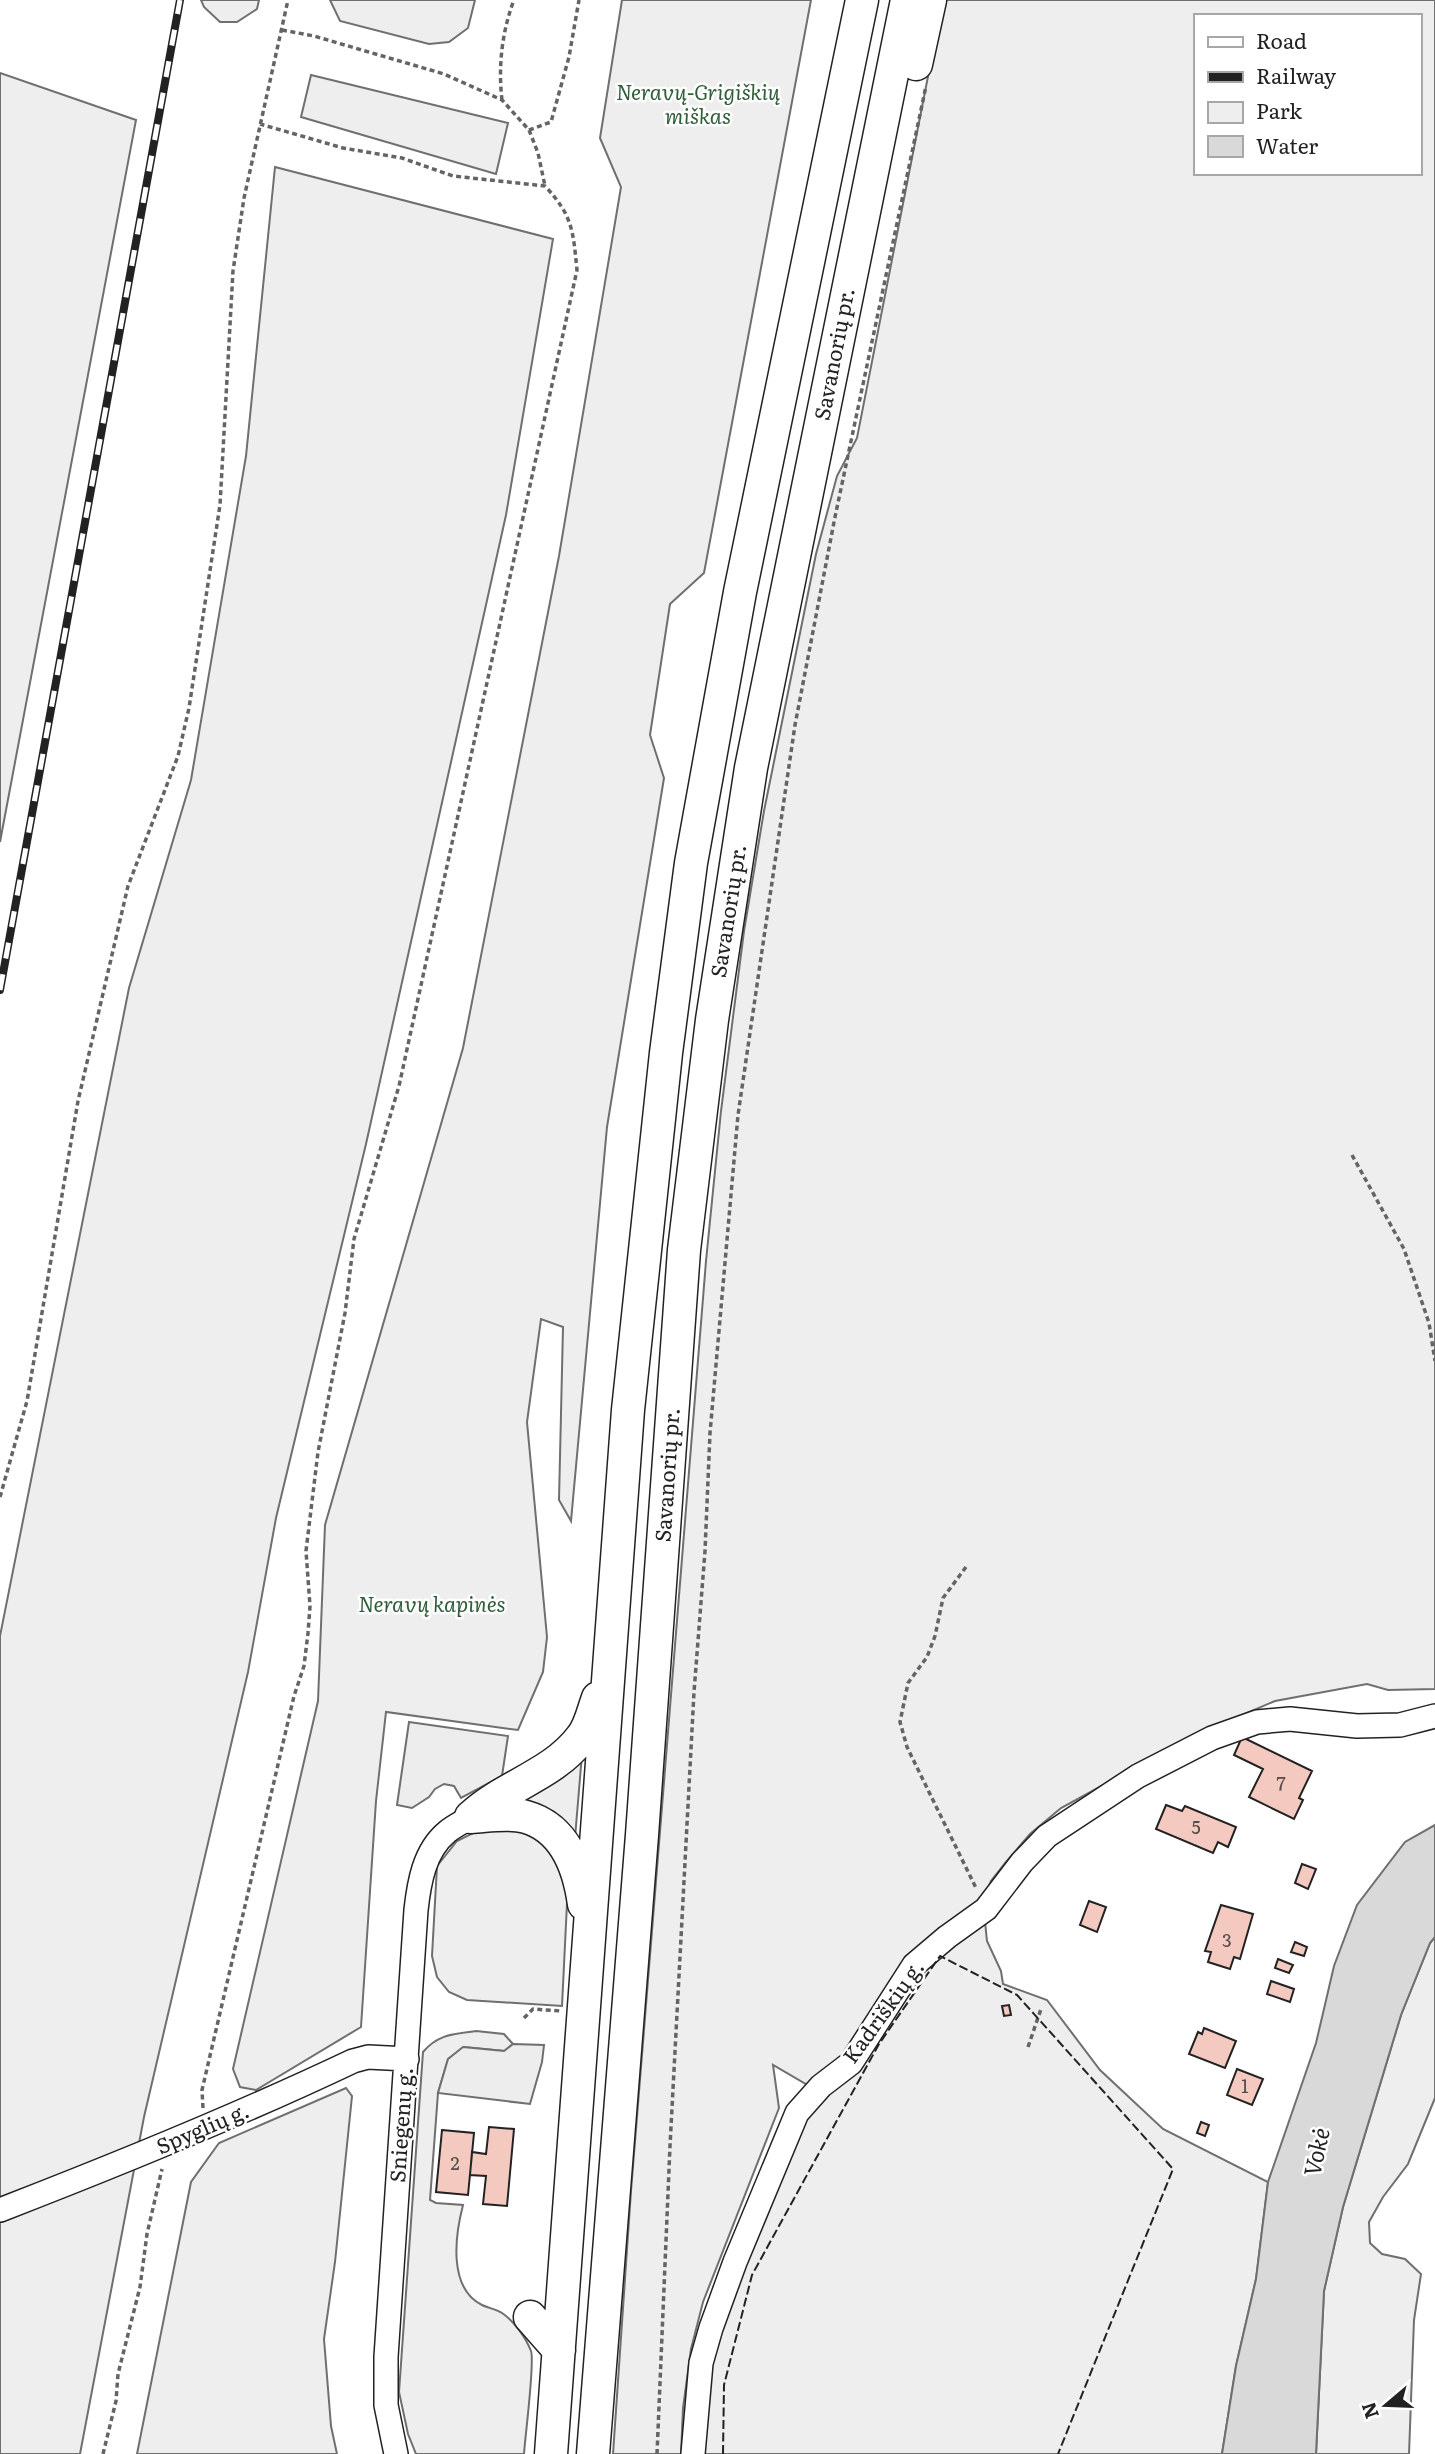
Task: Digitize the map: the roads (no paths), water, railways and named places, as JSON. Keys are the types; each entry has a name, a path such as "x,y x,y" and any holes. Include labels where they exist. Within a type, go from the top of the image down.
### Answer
{"highway":[{"path":"551,2454 629,1396 666,1053 691,863 740,592 862,0"},
{"name":"Savanorių pr.","path":"593,2454 642,1835 684,1250 712,1020 751,768 907,0"},
{"path":"751,768 866,298 930,0"},
{"path":"471,1817 485,1804 564,1758 583,1736 610,1666"},
{"path":"471,1817 525,1817 542,1824 558,1837 570,1853 583,1898 589,1953"},
{"path":"530,2317 559,2350"}],"street":[{"name":"Kadriškių g.","path":"693,2454 701,2363 711,2328 735,2262 797,2113 821,2086 851,2063 914,1965 986,1909 1022,1862 1047,1836 1138,1776 1212,1738 1257,1722 1290,1719 1357,1726 1400,1725 1435,1716"},
{"name":"Sniegenų g.","path":"397,2454 386,2404 386,2357 419,1880 428,1857 446,1833 471,1817"},
{"name":"Spyglių g.","path":"0,2210 267,2102 353,2061 368,2057 407,2059"}],"water":[{"name":"Vokė","path":"1435,1825 1435,1937 1430,1943 1401,2015 1343,2207 1324,2291 1316,2454 1222,2454 1236,2366 1256,2279 1268,2182 1316,2043 1334,1966 1357,1905 1405,1842"}],"railway":[{"path":"0,990 180,0"}],"park label":[{"name":"Neravų-Grigiškių miškas","path":"698,105"},
{"name":"Neravų kapinės","path":"432,1605"}]}
